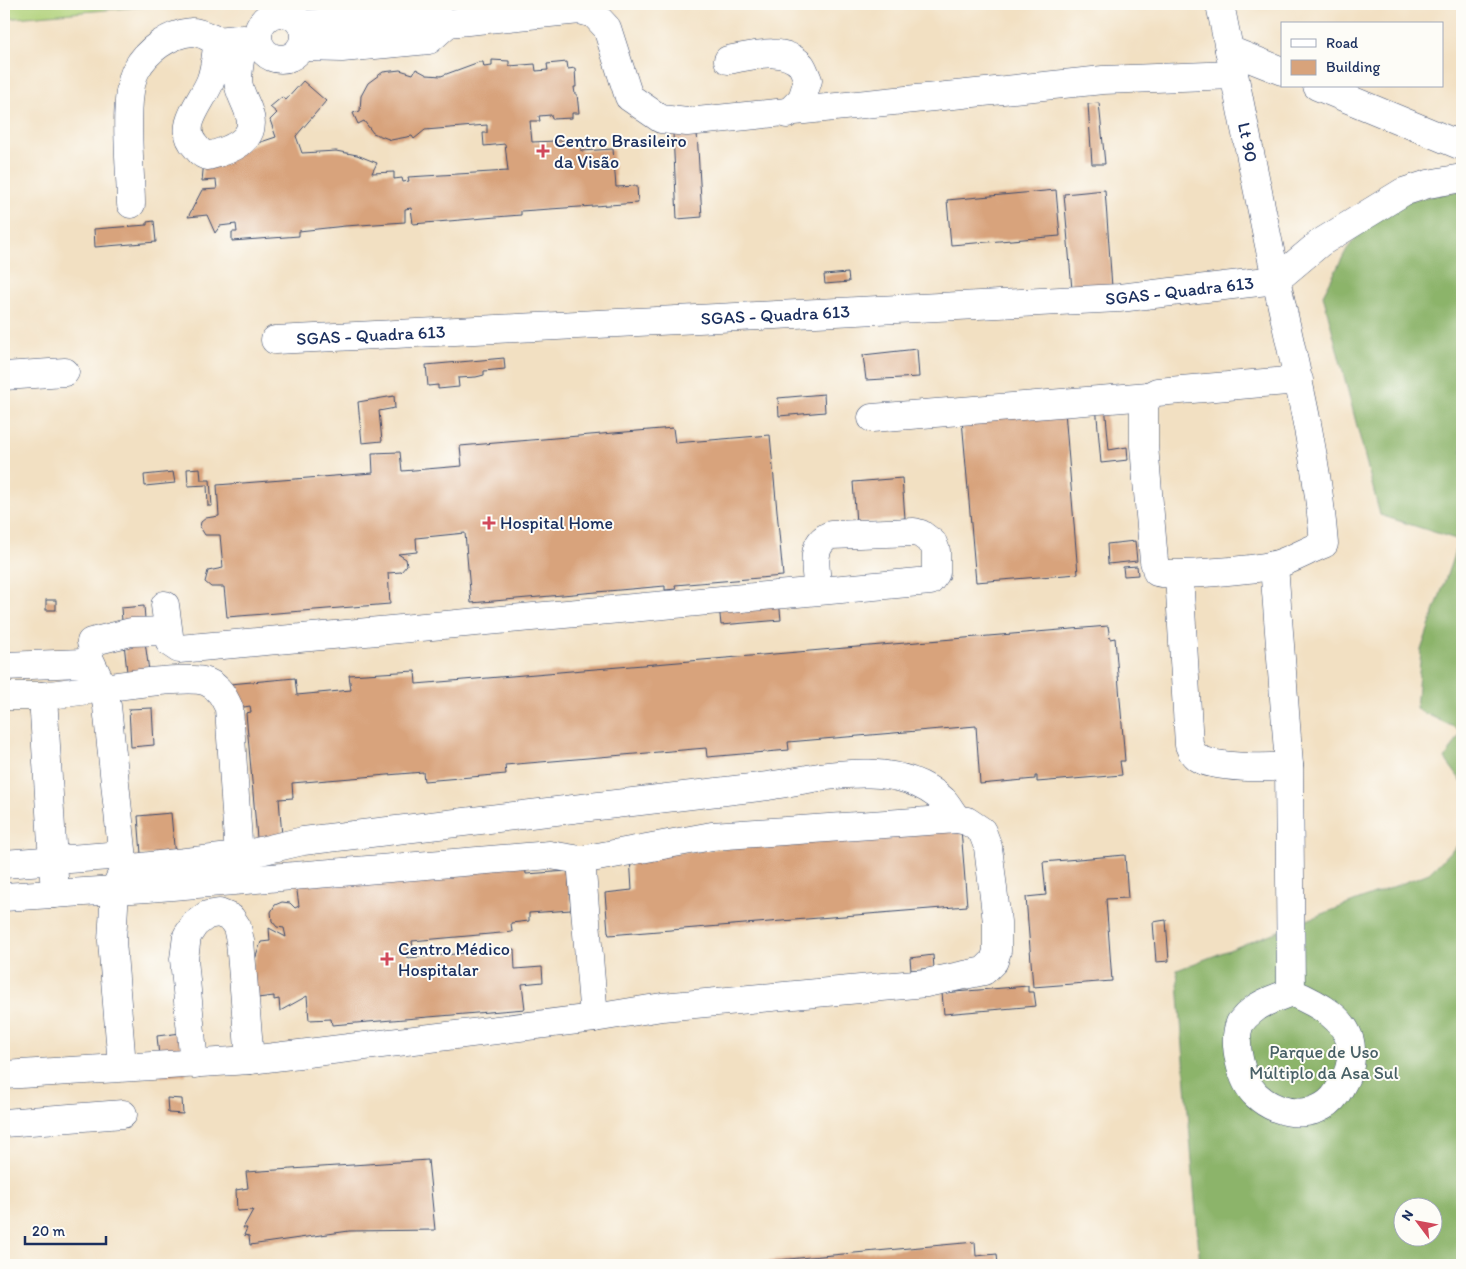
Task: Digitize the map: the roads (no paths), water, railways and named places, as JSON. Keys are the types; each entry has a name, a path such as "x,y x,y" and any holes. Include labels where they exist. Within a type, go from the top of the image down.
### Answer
{"lane":[{"name":"Lt 90","path":"1220,4 1276,280 1299,380 1320,493 1324,544 1274,565"},
{"path":"131,204 129,100 136,70 150,52 163,41 179,35 271,25 342,48 429,40 448,23 580,10 594,14 607,28 629,97 662,120 687,122 787,114 1103,80 1232,62 1281,71"},
{"path":"728,60 773,53 784,55 801,66 808,80 802,99 787,114"},
{"path":"1322,88 1462,146"},
{"path":"1276,280 1320,243 1403,192 1428,184 1462,178"},
{"name":"SGAS - Quadra 613","path":"275,340 1119,298 1276,280"},
{"path":"4,376 66,372"},
{"path":"872,418 1149,396 1158,392 1299,380"},
{"path":"1149,396 1144,405 1144,446 1155,567 1161,574 1180,575 1274,565 1289,765 1292,992"},
{"path":"1180,575 1188,745 1192,752 1205,761 1227,764 1276,768 1289,765"},
{"path":"4,666 88,654 131,632 166,618 170,643 179,649 818,590"},
{"path":"88,654 103,688 107,706 120,871 112,942 122,1066"},
{"path":"4,696 42,696 179,681 207,682 223,694 229,708 236,868 228,899 218,913"},
{"path":"42,696 55,894"},
{"path":"236,868 304,841 758,787 841,774 885,775 904,778 942,800 957,819"},
{"path":"4,864 52,861 120,871 550,855 581,860 712,836 957,819 967,821 982,831 988,847 997,922 997,951 994,961 984,971 926,983 662,1007 594,1018 250,1060 122,1066 4,1076"},
{"path":"581,860 594,1018"},
{"path":"4,897 55,894 120,871"},
{"path":"194,1064 184,959 187,936 195,924 207,915 218,913 231,918 237,927 240,941 250,1060"},
{"path":"1292,992 1318,1003 1339,1022 1351,1039 1352,1066 1336,1096 1319,1110 1297,1113 1270,1106 1254,1094 1240,1067 1236,1047 1240,1023 1255,1008 1292,992"},
{"path":"4,1123 123,1114"}],"place":[{"name":"Centro Brasileiro da Visão","path":"543,151"},
{"name":"Hospital Home","path":"489,523"},
{"name":"Centro Médico Hospitalar","path":"387,959"}],"park label":[{"name":"Parque de Uso Múltiplo da Asa Sul","path":"1324,1062"}]}
